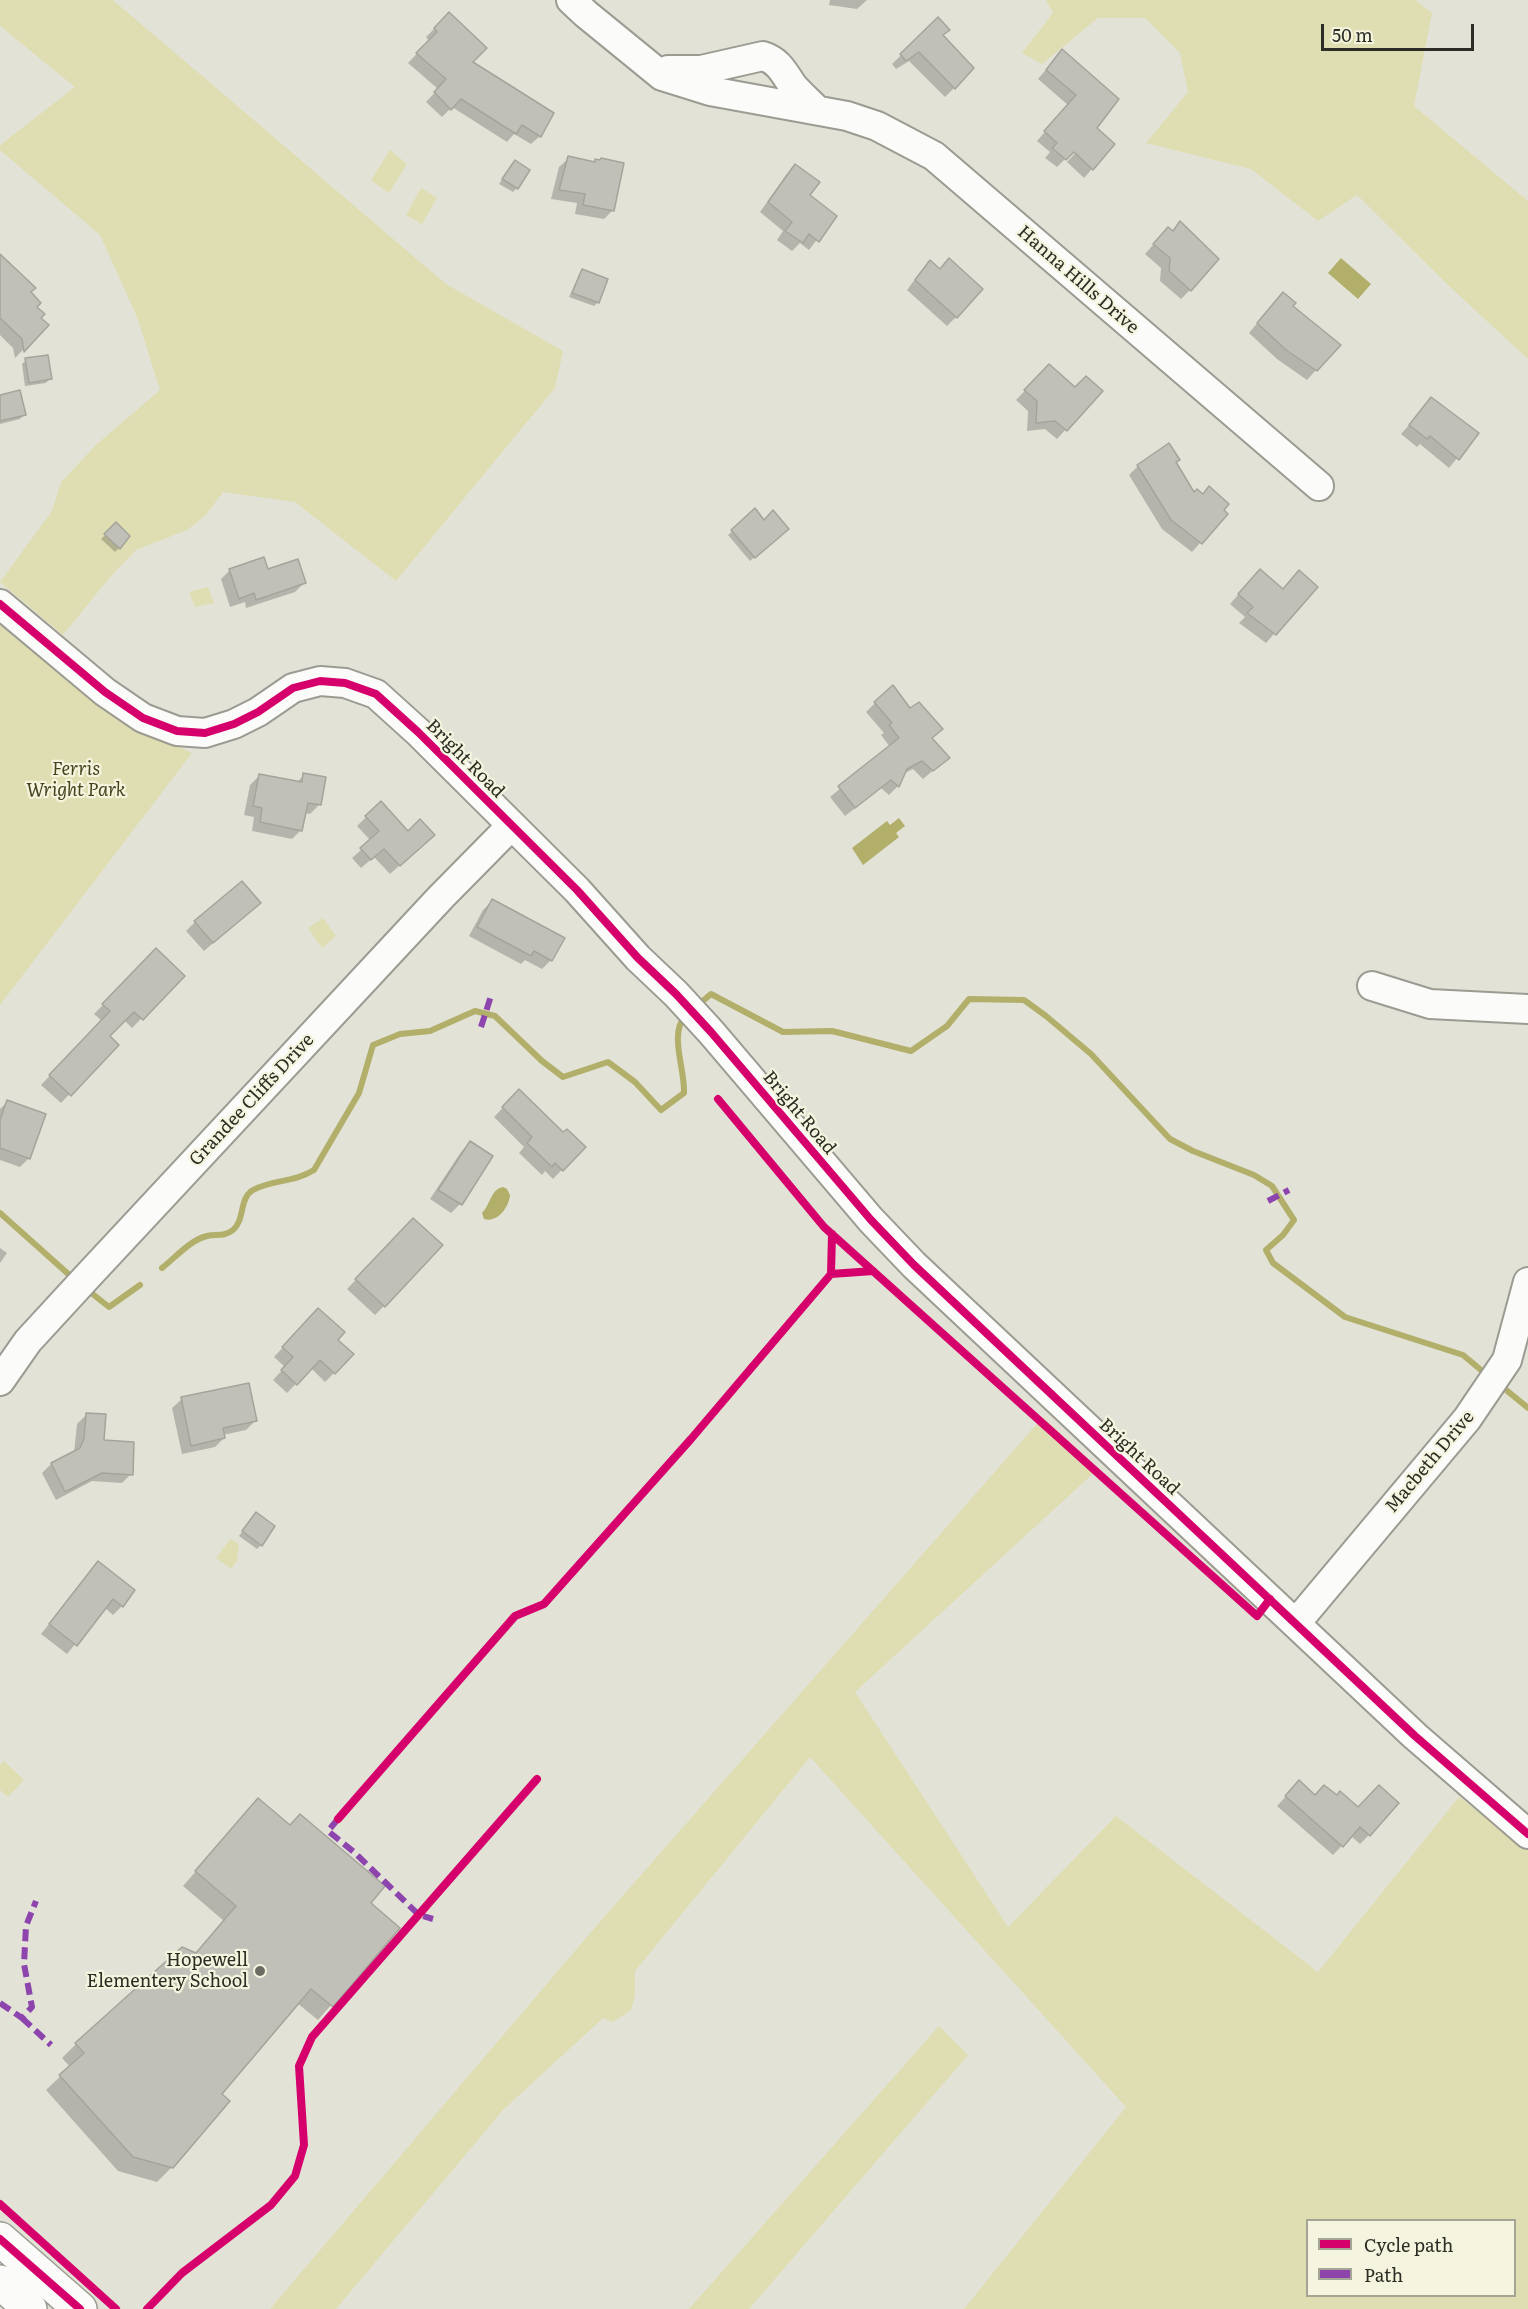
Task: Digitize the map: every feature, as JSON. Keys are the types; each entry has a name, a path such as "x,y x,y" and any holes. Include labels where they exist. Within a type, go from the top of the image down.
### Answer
{"main road":[{"path":"0,2239 80,2309"},
{"path":"0,2282 30,2309"}],"street":[{"name":"Hanna Hills Drive","path":"571,0 658,73 710,90 847,116 878,126 934,156 1319,486"},
{"path":"658,73 692,71 763,56 770,58 780,66 791,83 817,110"},
{"name":"Bright Road","path":"0,604 105,692 143,718 177,731 205,733 234,724 293,688 320,681 345,683 376,694 418,732 577,890 638,958 676,994 864,1211 914,1265 1415,1736 1528,1834"},
{"name":"Grandee Cliffs Drive","path":"0,1381 28,1341 76,1288 441,897 511,826"},
{"path":"1372,986 1430,1004 1528,1010"},
{"name":"Macbeth Drive","path":"1296,1623 1467,1419 1493,1382 1507,1360 1528,1282"}],"green space":[{"path":"0,0 113,0 446,284 563,351 555,388 396,581 295,502 223,492 205,516 187,530 136,550 110,577 63,635 0,582 52,511 61,482 98,443 160,390 137,317 100,235 0,150 0,145 75,87 0,26"},
{"path":"1046,0 1415,0 1432,13 1414,106 1528,201 1528,359 1449,286 1357,195 1318,221 1251,169 1146,143 1188,92 1180,53 1145,18 1098,18 1042,64 1022,53 1053,13"},
{"path":"390,150 407,164 389,193 371,180"},
{"path":"421,188 437,198 422,224 406,215"},
{"path":"208,587 214,603 195,607 189,592"},
{"name":"Ferris Wright Park","path":"0,625 107,712 192,753 0,1005"},
{"path":"323,918 336,936 322,948 308,928"},
{"path":"1043,1417 1098,1469 855,1692 1008,1927 1116,1816 1318,1972 1459,1797 1528,1850 1528,2309 964,2309 1126,2107 810,1757 635,1971 635,1996 631,2010 613,2022 603,2018 503,2110 336,2309 270,2309 591,1932"},
{"path":"230,1539 239,1544 237,1561 231,1569 216,1558"},
{"path":"4,1761 24,1780 8,1797 0,1790 0,1765"},
{"path":"939,2026 968,2055 749,2309 689,2309"}],"shaded area":[{"path":"1341,258 1371,284 1358,299 1328,273"},
{"path":"899,818 905,826 896,833 899,837 863,865 852,848 887,821 890,825"},
{"path":"503,1187 510,1195 505,1209 498,1217 484,1219 482,1213 493,1194"}],"building":[{"path":"449,12 487,48 473,62 554,113 541,137 522,125 516,134 461,99 451,110 434,92 446,79 416,53 437,32 434,28"},
{"path":"938,17 950,30 943,35 974,68 955,89 919,52 906,61 900,54"},
{"path":"1062,49 1119,99 1097,128 1115,144 1093,170 1074,152 1066,160 1052,148 1057,143 1044,131 1076,95 1046,70"},
{"path":"568,156 595,162 595,159 600,160 601,158 624,163 614,211 583,205 585,194 559,190"},
{"path":"515,160 530,170 518,189 502,179"},
{"path":"795,164 820,182 810,195 837,216 819,242 809,234 803,243 785,231 792,222 768,202"},
{"path":"1180,221 1219,259 1191,291 1169,271 1170,258 1153,244 1168,227 1173,231"},
{"path":"0,254 36,288 31,292 41,303 37,307 45,314 41,318 49,325 24,352 22,339 0,318"},
{"path":"949,258 983,289 957,318 915,280 930,260 940,269"},
{"path":"582,269 608,279 599,303 572,293"},
{"path":"1283,292 1296,303 1293,306 1341,345 1317,371 1286,350 1257,323"},
{"path":"48,355 52,379 29,383 25,358"},
{"path":"1049,364 1075,387 1086,376 1103,391 1067,431 1055,421 1036,423 1037,401 1024,390"},
{"path":"20,390 26,415 0,421 0,395"},
{"path":"1431,397 1479,433 1459,460 1430,436 1427,439 1409,425"},
{"path":"1169,443 1180,460 1176,462 1194,492 1197,489 1203,494 1209,486 1229,504 1224,510 1228,514 1202,544 1171,520 1137,465"},
{"path":"755,508 764,520 773,510 789,529 755,558 731,530"},
{"path":"116,522 130,536 120,549 104,534"},
{"path":"264,557 268,569 298,559 306,583 256,600 254,593 239,599 229,569"},
{"path":"1260,569 1283,589 1299,570 1318,587 1276,635 1247,613 1253,607 1238,594"},
{"path":"893,685 910,708 919,702 943,729 932,738 950,758 933,771 922,761 907,769 899,787 891,780 855,808 838,786 899,738 889,725 892,723 874,702"},
{"path":"303,773 326,777 321,805 308,803 302,831 260,822 262,808 253,806 259,774 302,782"},
{"path":"381,801 408,831 420,819 435,835 400,866 384,849 371,860 360,848 379,831 365,816"},
{"path":"242,881 261,903 213,943 194,921"},
{"path":"492,899 565,938 552,961 534,951 531,956 477,927"},
{"path":"156,948 185,976 143,1020 134,1012 110,1036 119,1045 71,1096 49,1075 110,1011 102,1004"},
{"path":"519,1089 563,1132 567,1129 586,1147 563,1171 555,1163 552,1167 527,1143 532,1137 502,1107"},
{"path":"7,1100 46,1114 30,1159 0,1148 0,1120"},
{"path":"470,1141 493,1156 462,1205 438,1190"},
{"path":"413,1218 443,1245 385,1307 355,1279"},
{"path":"318,1308 345,1332 338,1340 354,1354 335,1374 320,1360 297,1385 281,1370 293,1357 282,1347"},
{"path":"249,1383 257,1421 223,1428 225,1438 191,1446 181,1397"},
{"path":"86,1413 106,1414 104,1440 134,1442 133,1475 102,1473 65,1492 51,1463 80,1448 84,1439"},
{"path":"256,1512 275,1526 262,1546 242,1531"},
{"path":"98,1561 135,1590 123,1607 113,1599 77,1646 49,1624"},
{"path":"1299,1780 1315,1795 1324,1785 1337,1795 1340,1791 1358,1807 1379,1785 1399,1803 1370,1836 1360,1827 1343,1847 1285,1796"},
{"name":"Hopewell Elementery School","path":"258,1798 290,1825 300,1814 385,1886 371,1903 400,1928 333,2007 311,1989 222,2094 230,2101 173,2168 133,2157 59,2075 84,2053 75,2043 182,1947 196,1953 236,1906 195,1871"}],"waterway":[{"path":"698,1005 711,994 783,1032 832,1031 911,1051 947,1026 969,999 1024,1000 1091,1054 1170,1139 1193,1151 1254,1175 1272,1186 1294,1220 1283,1235 1266,1250 1273,1263 1345,1317 1463,1355 1487,1375"},
{"path":"162,1268 195,1241 207,1236 227,1234 233,1230 237,1226 246,1198 253,1190 314,1170 359,1093 373,1045 400,1034 430,1031 475,1011 495,1016 542,1061 563,1077 608,1062 635,1082 661,1110 684,1093 678,1033 685,1016"},
{"path":"0,1213 75,1280"},
{"path":"85,1288 109,1307 140,1285"},
{"path":"1500,1385 1528,1408"}],"marked path":[{"path":"481,1027 491,996"},
{"path":"1268,1201 1289,1190"},
{"path":"338,1819 328,1831 354,1852 419,1915 433,1919"},
{"path":"0,2003 22,2018 32,2007 24,1964 26,1926 36,1901"},
{"path":"22,2018 51,2045"}],"cycle path":[{"path":"0,604 105,692 143,718 177,731 205,733 234,724 258,712 293,688 320,681 345,683 376,694 418,732 577,890 638,958 676,994 871,1220 914,1265 1415,1736 1528,1834"},
{"path":"718,1099 824,1227 1257,1616 1270,1599"},
{"path":"832,1234 831,1274 873,1271"},
{"path":"338,1819 515,1616 544,1604 691,1439 831,1274"},
{"path":"147,2309 182,2273 271,2205 295,2176 304,2145 299,2066 312,2037 537,1779"},
{"path":"0,2204 116,2309"},
{"path":"0,2239 80,2309"}],"place":[{"name":"Hopewell Elementery School","path":"260,1971"}]}
